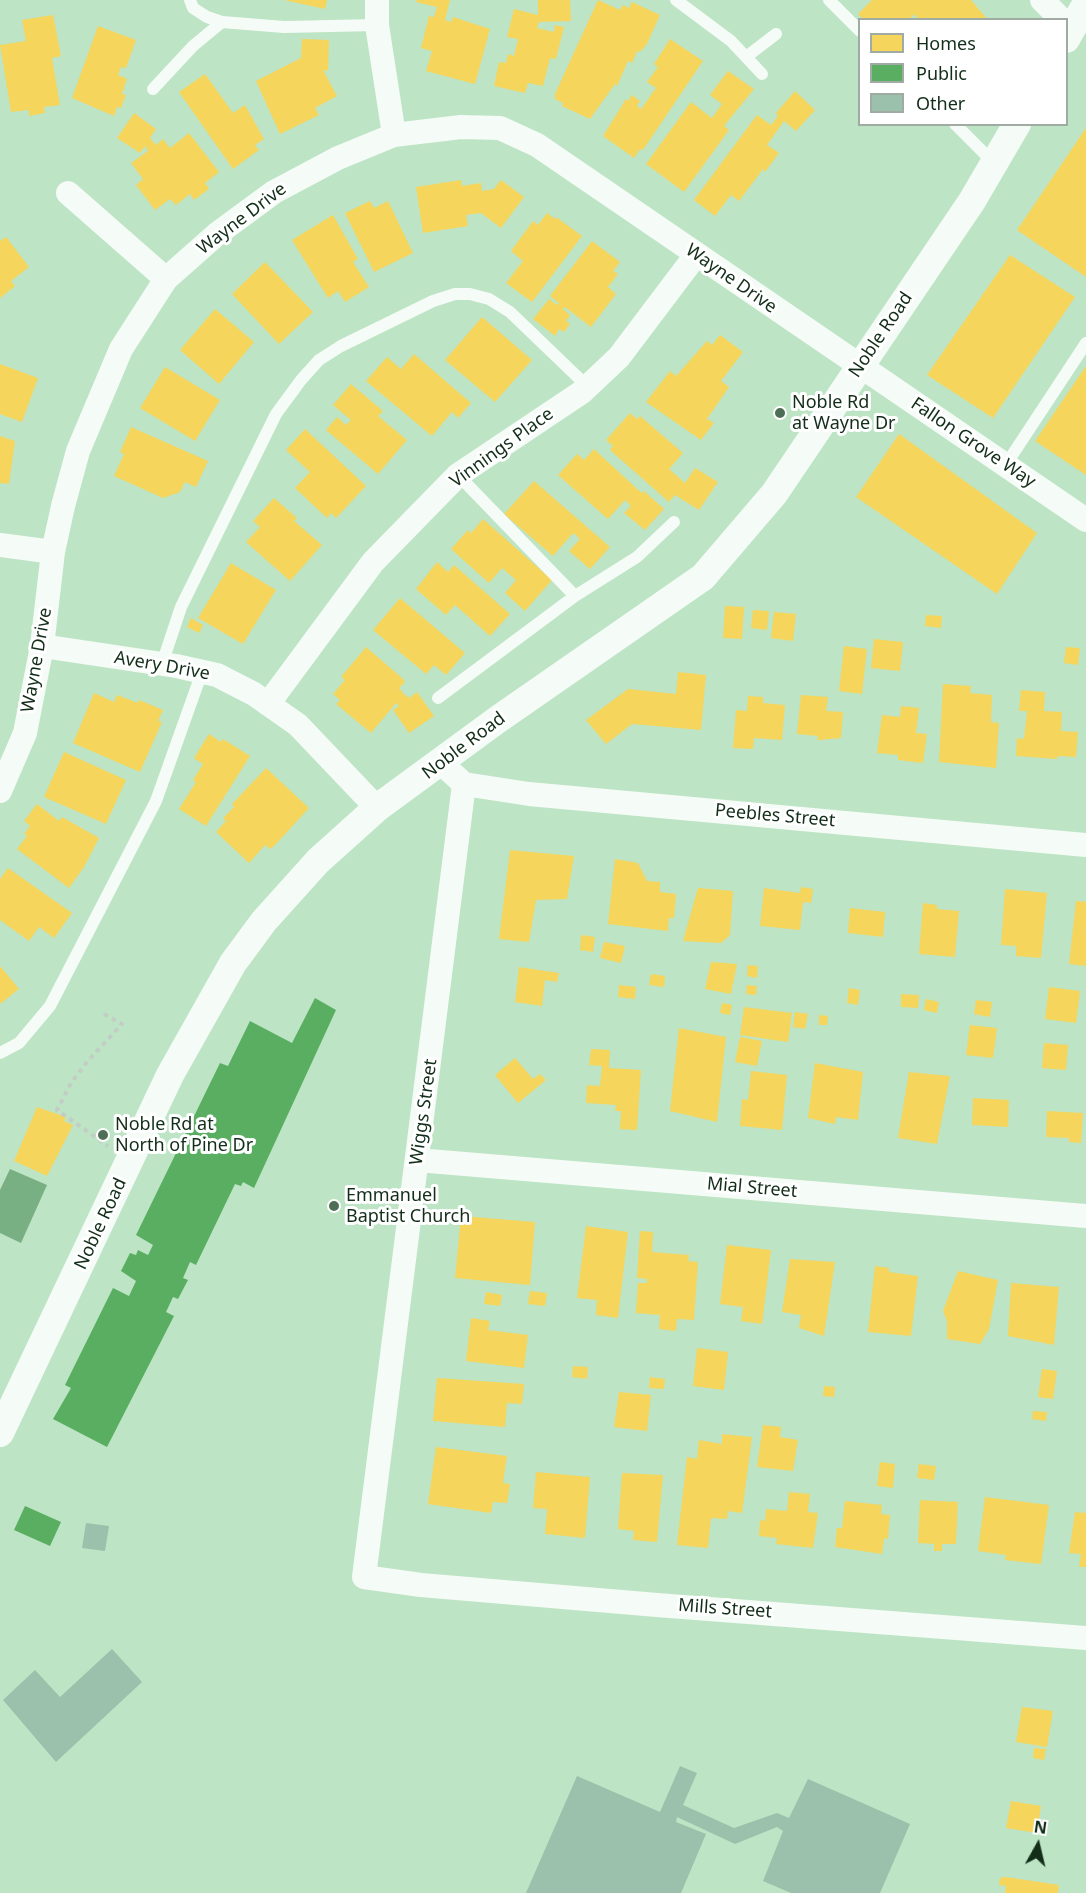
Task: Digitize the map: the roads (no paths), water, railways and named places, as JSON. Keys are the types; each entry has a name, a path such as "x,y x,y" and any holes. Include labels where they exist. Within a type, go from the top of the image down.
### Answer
{"street":[{"path":"377,0 377,25 394,135"},
{"path":"1042,0 1059,18"},
{"path":"1071,30 1086,4"},
{"name":"Noble Road","path":"0,1433 170,1075 211,999 264,921 318,861 377,808 497,720 703,576 774,494 972,201 1016,126"},
{"name":"Wayne Drive","path":"0,791 25,733 42,646 53,552 78,451 122,349 166,279 217,234 274,192 338,159 394,135 461,127 500,129 537,145 860,367"},
{"path":"68,193 166,279"},
{"name":"Vinnings Place","path":"268,704 373,562 458,475 587,386 619,357 696,255"},
{"name":"Fallon Grove Way","path":"860,367 1086,520"},
{"path":"0,545 53,552"},
{"name":"Avery Drive","path":"42,646 162,664 217,675 268,704 298,725 377,808"},
{"path":"441,762 464,784"},
{"name":"Peebles Street","path":"464,784 541,795 1086,844"},
{"name":"Wiggs Street","path":"364,1577 464,784"},
{"name":"Mial Street","path":"417,1160 1086,1216"},
{"name":"Mills Street","path":"364,1577 527,1594 1086,1638"}],"lane":[{"path":"190,0 193,8 200,13 222,22 284,27 377,25"},
{"path":"676,0 731,41 762,74"},
{"path":"829,0 858,29"},
{"path":"153,89 193,46 222,22"},
{"path":"746,57 776,34"},
{"path":"956,126 994,163"},
{"path":"162,664 181,607 276,414 319,360 341,346 433,301 455,294 470,294 489,299 510,312 587,386"},
{"path":"1005,466 1086,343"},
{"path":"458,475 574,596"},
{"path":"438,698 574,596 637,557 674,522"},
{"path":"0,1053 19,1043 50,1006 156,801 202,672"}],"place":[{"name":"Noble Rd at Wayne Dr","path":"780,413"},
{"name":"Noble Rd at North of Pine Dr","path":"103,1135"},
{"name":"Emmanuel Baptist Church","path":"334,1206"}]}
